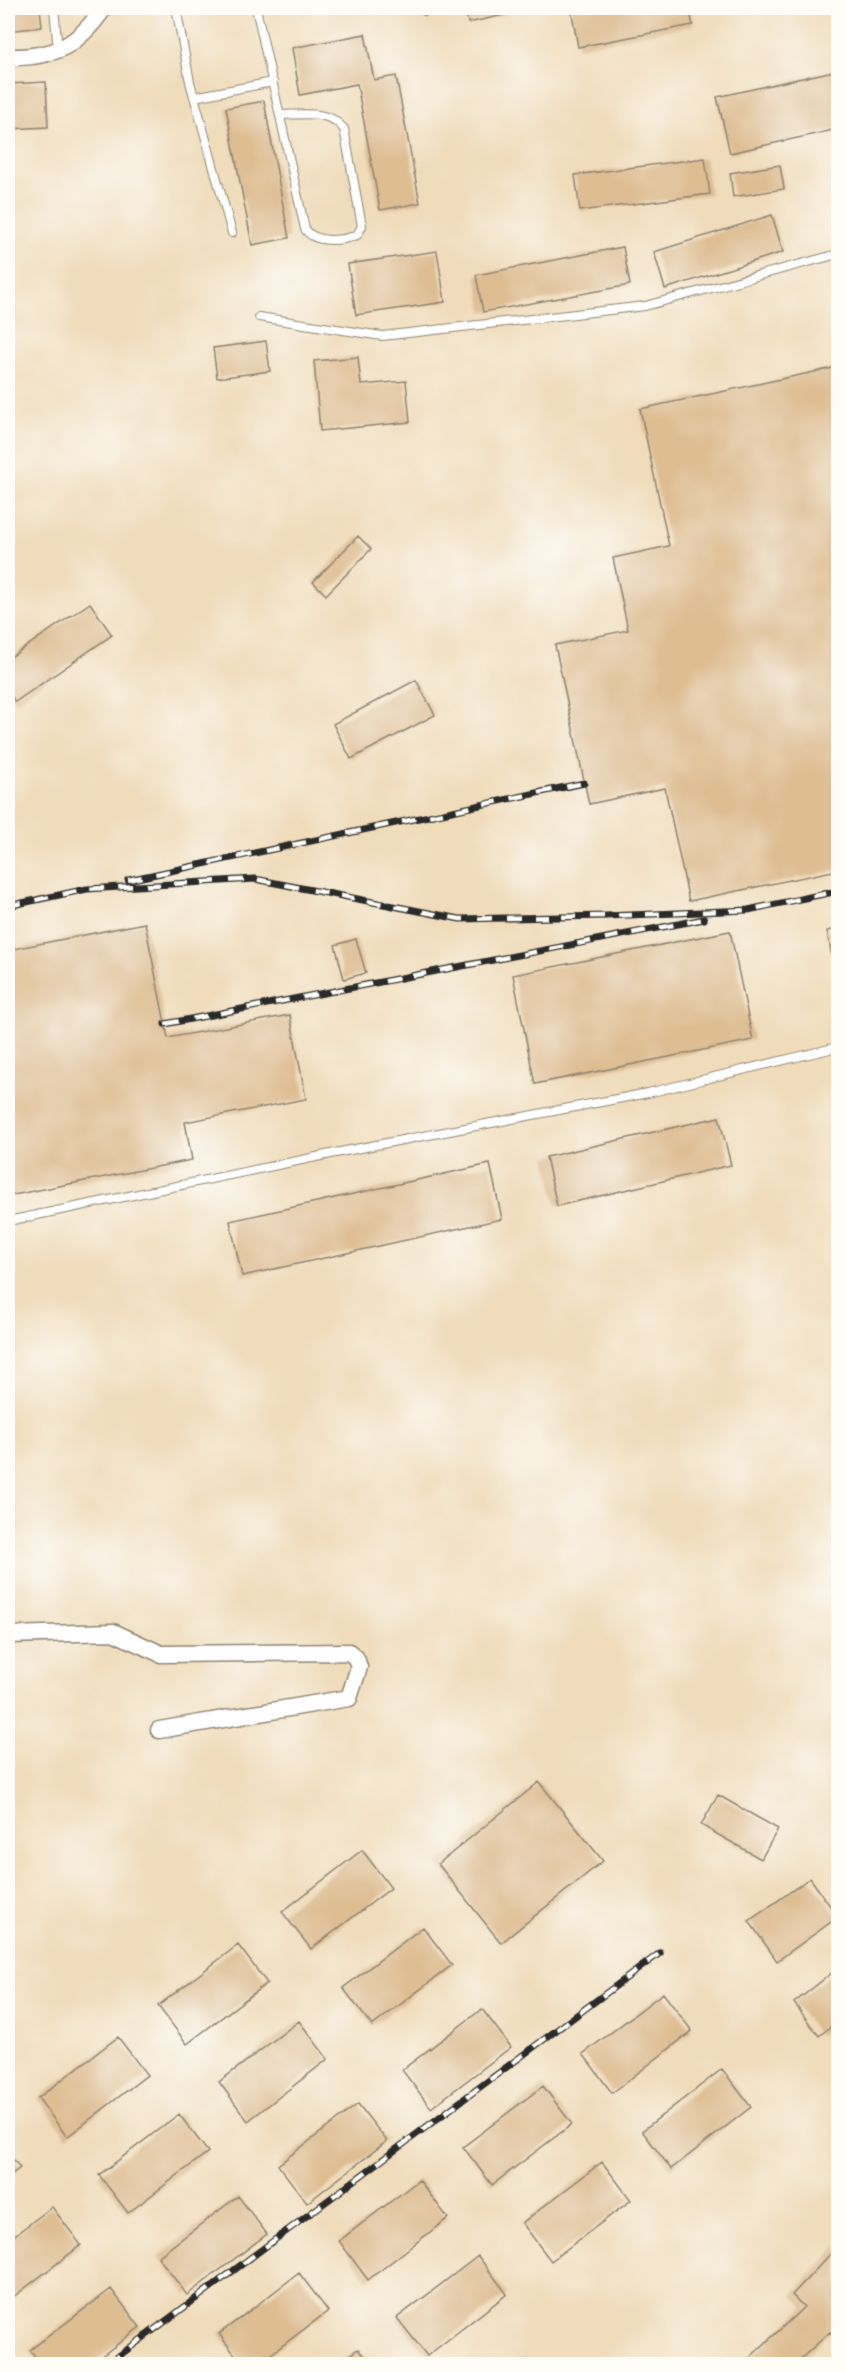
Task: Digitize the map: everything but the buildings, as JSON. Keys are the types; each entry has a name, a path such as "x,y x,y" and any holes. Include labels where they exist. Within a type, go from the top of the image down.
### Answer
{"street":[{"path":"8,57 42,55 63,49 90,28 104,8"},
{"path":"8,1635 113,1632 161,1654 349,1652 356,1658 359,1667 349,1698 159,1730"}],"lane":[{"path":"54,8 58,50"},
{"path":"176,8 194,97 232,233"},
{"path":"256,8 305,229 311,236 323,239 357,235 362,226 344,129 326,116 280,115"},
{"path":"194,97 273,82"},
{"path":"259,317 382,336 645,306 838,254"},
{"path":"8,1221 350,1150 648,1093 838,1047"}],"railway":[{"path":"128,880 584,783"},
{"path":"8,906 87,889 255,879 460,919 748,910 838,891"},
{"path":"165,1024 704,919"},
{"path":"108,2364 660,1953"}]}
